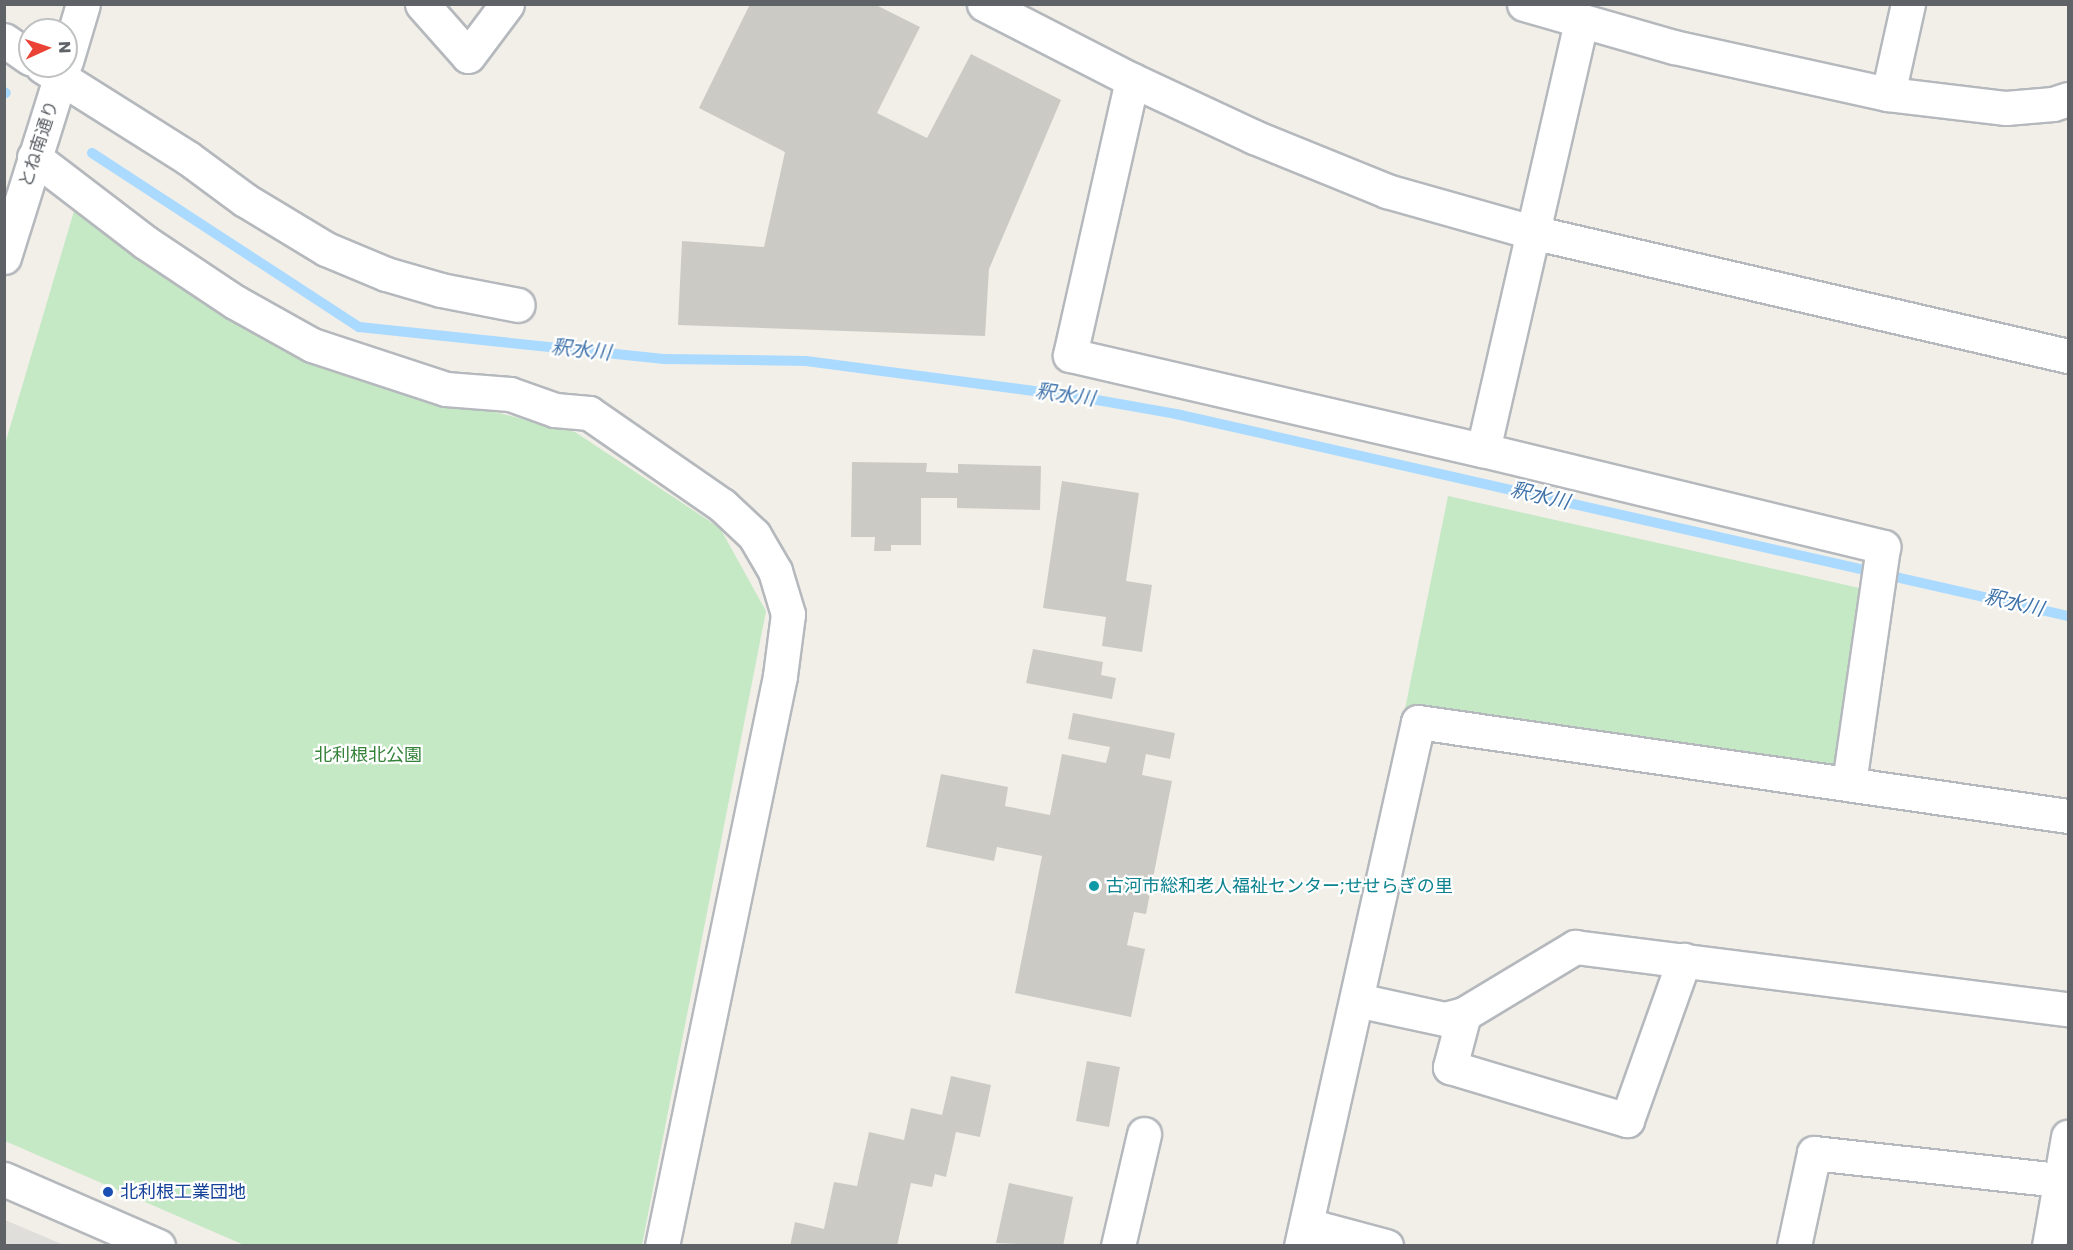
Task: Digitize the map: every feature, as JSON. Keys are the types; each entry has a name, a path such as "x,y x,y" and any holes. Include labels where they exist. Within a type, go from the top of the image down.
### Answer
{"street":[{"name":"とね南通り","path":"78,18 83,4"},
{"path":"422,4 468,56 507,4"},
{"path":"984,4 1132,80 1254,137 1387,191 1532,232 2068,356"},
{"path":"1524,4 1685,50 1888,94 2006,108 2053,104 2068,99"},
{"path":"1888,94 1908,4"},
{"path":"1483,450 1581,21"},
{"path":"4,40 18,50"},
{"name":"とね南通り","path":"4,256 22,167 54,78"},
{"path":"71,78 112,109 188,158 245,200 326,249 386,274 441,290 518,305"},
{"path":"1132,80 1070,355 1483,450 1883,548 1849,784"},
{"path":"22,167 145,242 235,302 312,345 446,389 510,394 555,410 589,413 722,505 754,535 775,571 788,614 780,676 662,1245"},
{"path":"1386,1245 1304,1235 1418,722 2068,816"},
{"path":"1357,1000 1445,1019 1464,1014 1575,947 2068,1009"},
{"path":"1464,1014 1449,1067 1627,1120 1684,960"},
{"path":"1118,1245 1144,1134"},
{"path":"2049,1245 2066,1180 2068,1137"},
{"path":"1794,1245 1814,1153 2066,1180"},
{"path":"4,1179 158,1245"}],"shaded area":[{"path":"5,1220 64,1245 5,1245"}],"green space":[{"name":"北利根北公園","path":"74,211 249,332 392,386 575,432 720,528 766,611 642,1245 244,1245 5,1141 5,444"},
{"path":"1448,496 1877,592 1839,782 1404,714"}],"building":[{"path":"750,4 874,4 920,27 877,113 927,138 971,54 1061,100 989,269 985,336 678,325 682,241 764,247 785,152 699,108"},
{"path":"852,462 927,463 926,472 958,473 958,464 1041,466 1040,510 957,508 957,498 921,498 921,545 891,545 891,551 874,551 875,537 851,537"},
{"path":"1062,481 1139,493 1126,581 1152,585 1142,652 1102,646 1106,617 1043,608"},
{"path":"1033,649 1103,662 1101,675 1116,678 1112,699 1026,683"},
{"name":"古河市総和老人福祉センター;せせらぎの里","path":"1073,713 1175,733 1170,759 1146,754 1142,775 1172,781 1146,914 1134,912 1127,945 1145,949 1131,1017 1015,993 1042,856 997,847 994,861 926,847 941,774 1008,787 1005,806 1050,815 1062,754 1106,763 1110,747 1068,739"},
{"path":"1087,1061 1120,1067 1109,1127 1076,1121"},
{"path":"951,1076 991,1085 980,1137 956,1132 946,1177 935,1174 932,1187 911,1183 897,1246 790,1246 795,1222 824,1229 834,1182 857,1186 869,1132 904,1140 911,1108 942,1115"},
{"path":"1009,1183 1073,1197 1063,1246 996,1243"}],"waterway":[{"name":"釈水川","path":"92,153 359,327 666,359 806,361 1080,397 1176,414 2068,616"}],"place":[{"name":"古河市総和老人福祉センター;せせらぎの里","path":"1094,886"},
{"name":"北利根工業団地","path":"108,1192"}]}
